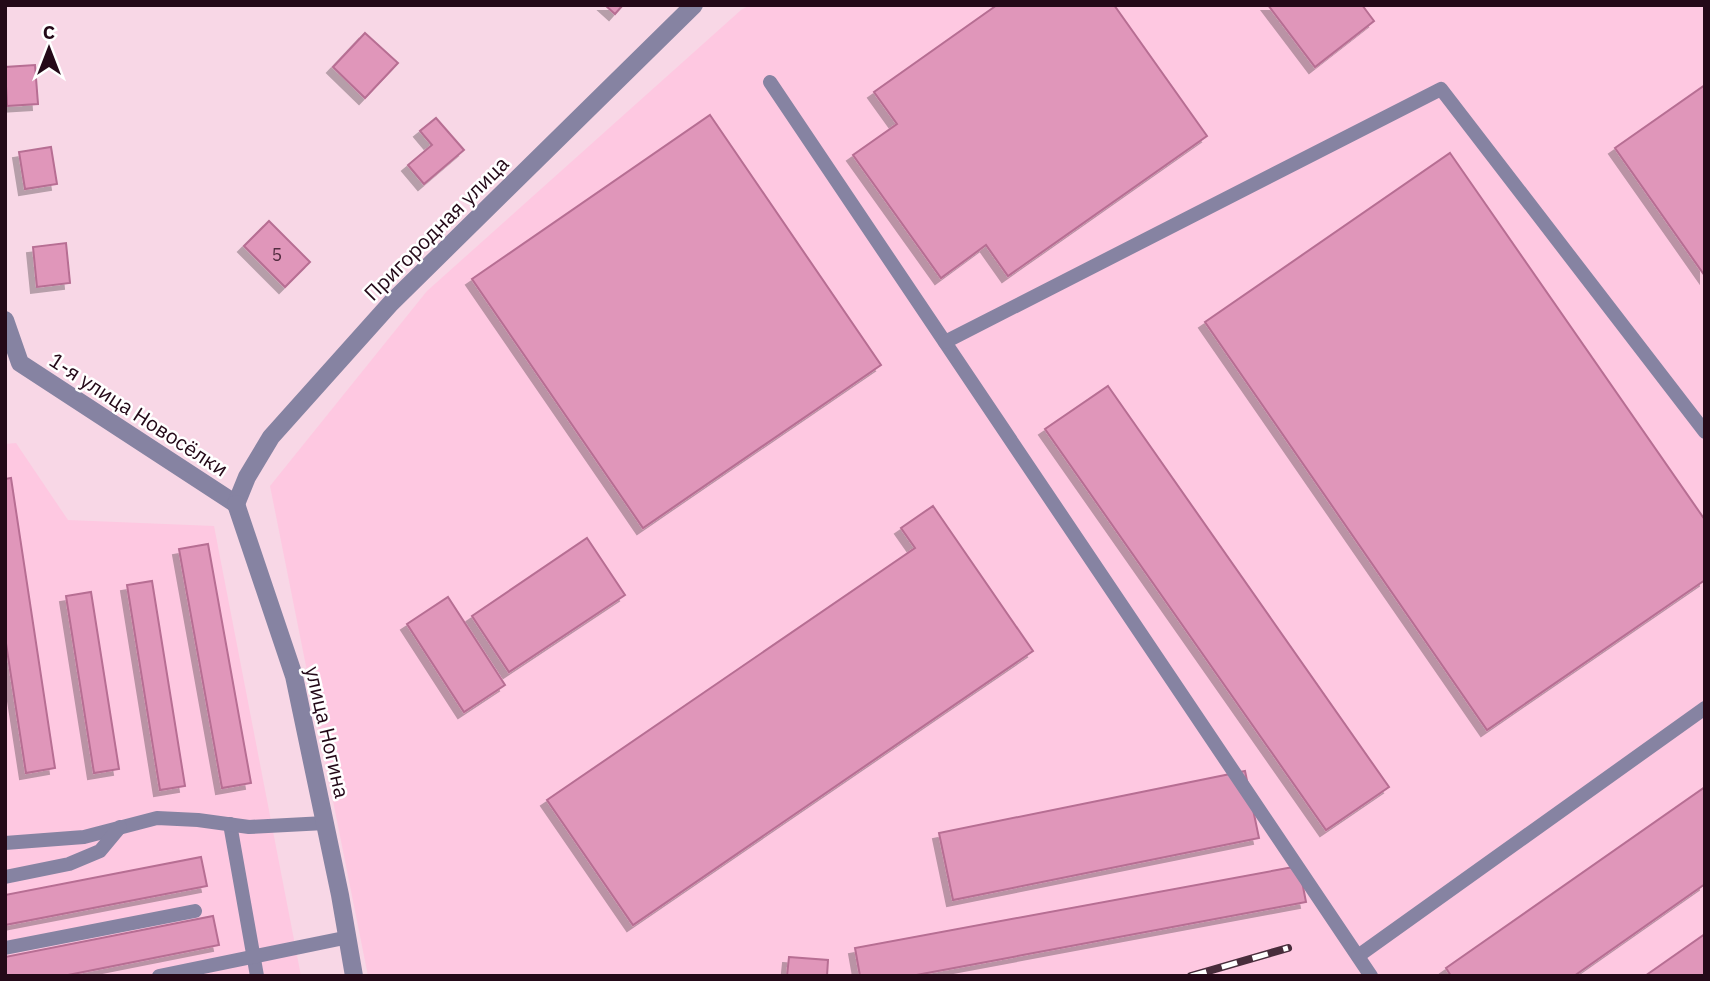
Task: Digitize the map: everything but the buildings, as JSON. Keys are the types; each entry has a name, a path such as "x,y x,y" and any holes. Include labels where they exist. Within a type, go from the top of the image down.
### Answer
{"street":[{"name":"Пригородная улица","path":"236,504 247,477 271,437 391,303 694,5"},
{"name":"1-я улица Новосёлки","path":"5,320 20,363 236,504"},
{"name":"улица Ногина","path":"236,504 294,676 349,937 354,976"}],"lane":[{"path":"770,82 1371,976"},
{"path":"945,342 1441,89 1705,432"},
{"path":"1358,956 1705,708"},
{"path":"5,843 84,837 157,818 249,827 325,823"},
{"path":"230,824 257,976"},
{"path":"5,877 69,864 100,851 120,828"},
{"path":"5,948 195,911"},
{"path":"159,976 349,937"}],"shaded area":[{"path":"750,5 1705,5 1705,976 368,976 270,486 427,291 741,10"},
{"path":"16,443 68,520 214,526 301,976 5,976 5,444"}],"railway":[{"path":"1191,976 1288,948"}]}
